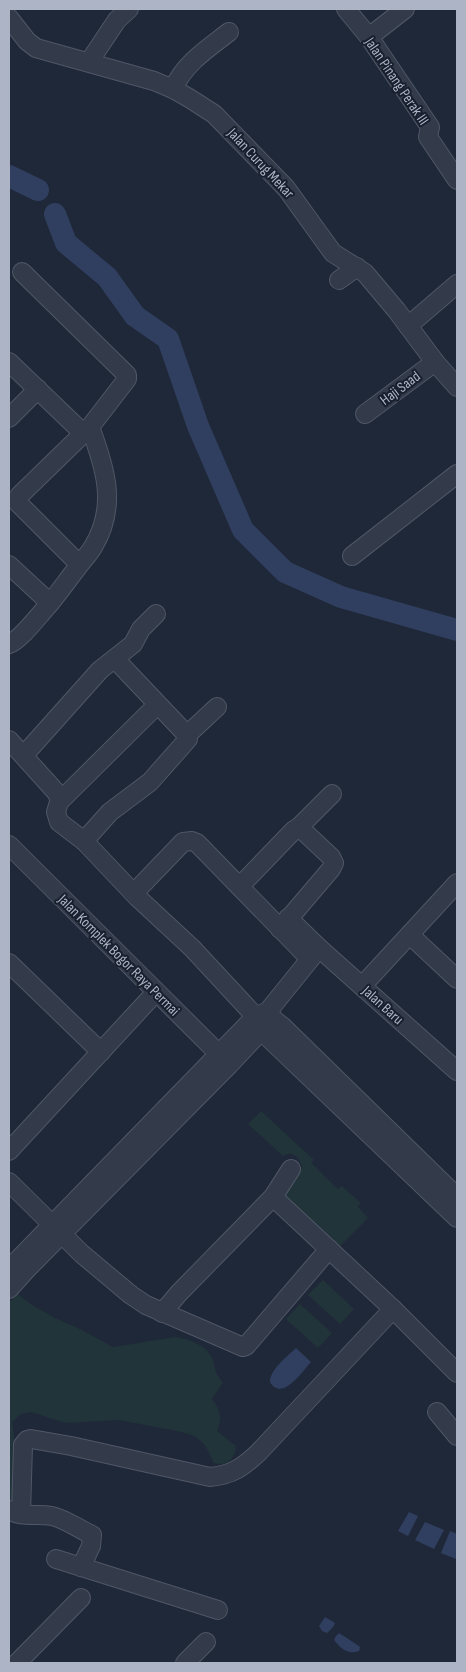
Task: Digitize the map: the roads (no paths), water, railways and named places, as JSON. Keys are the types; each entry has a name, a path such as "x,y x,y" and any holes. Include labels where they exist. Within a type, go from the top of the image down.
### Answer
{"street":[{"path":"89,62 117,20 129,9"},
{"name":"Jalan Pinang Perak III","path":"346,9 369,37 430,127 428,137 457,180"},
{"path":"369,37 405,9"},
{"name":"Jalan Curug Mekar","path":"9,18 26,41 36,48 154,81 173,89 214,114 286,188 328,248 365,272 435,362 457,387"},
{"path":"173,89 182,72 229,32"},
{"path":"340,280 357,267"},
{"path":"22,272 127,376 127,380 86,430 18,499 18,503 80,564"},
{"path":"408,326 457,284"},
{"path":"9,362 86,430 102,460 107,487 103,527 96,542 50,603 23,633 9,644"},
{"name":"Haji Saad","path":"365,414 435,362"},
{"path":"9,418 38,389"},
{"path":"352,556 457,474"},
{"path":"9,565 50,603"},
{"path":"24,755 100,670 133,644 141,630 156,614"},
{"path":"84,841 110,812 150,782 188,739 187,735 115,659"},
{"path":"157,705 59,802 56,812 59,822 84,841 134,894 192,948 405,1158 457,1218"},
{"path":"187,735 217,707"},
{"path":"9,740 56,792 59,802"},
{"path":"240,886 332,794"},
{"path":"284,924 331,869 334,862 299,827"},
{"name":"Jalan Baru","path":"134,894 182,842 192,841 197,843 240,886 315,954 362,986 457,1071"},
{"name":"Jalan Komplek Bogor Raya Permai","path":"9,845 224,1060"},
{"path":"362,986 457,883"},
{"path":"410,935 456,975"},
{"path":"9,1269 57,1229 224,1060 263,1018 315,954"},
{"path":"9,963 102,1052"},
{"path":"9,1151 156,992"},
{"path":"405,1158 457,1197"},
{"path":"162,1313 179,1293 273,1197 291,1169"},
{"path":"9,1182 82,1254 124,1290 162,1313 243,1347 246,1346 329,1248"},
{"path":"273,1197 393,1309 457,1373"},
{"path":"9,1289 57,1229"},
{"path":"80,1567 90,1546 92,1535 52,1516 15,1512 23,1445 27,1440 31,1439 72,1446 210,1477 224,1476 241,1468 258,1453 393,1309"},
{"path":"437,1412 457,1436"},
{"path":"56,1560 218,1610"},
{"path":"17,1663 81,1598"},
{"path":"185,1663 206,1642"}],"water":[{"path":"296,1348 311,1362 292,1383 280,1389 275,1387 270,1382 273,1372"},
{"path":"409,1512 418,1516 408,1536 398,1531"},
{"path":"425,1522 444,1530 434,1549 415,1540"},
{"path":"450,1531 457,1534 456,1559 441,1553"},
{"path":"325,1617 335,1623 327,1633 322,1631 319,1626"},
{"path":"339,1633 360,1647 359,1651 351,1652 339,1646 334,1640"}],"waterway":[{"path":"9,176 38,190"},
{"path":"55,214 66,243 107,277 135,316 168,339 198,426 243,530 285,572 341,597 457,630"}]}
